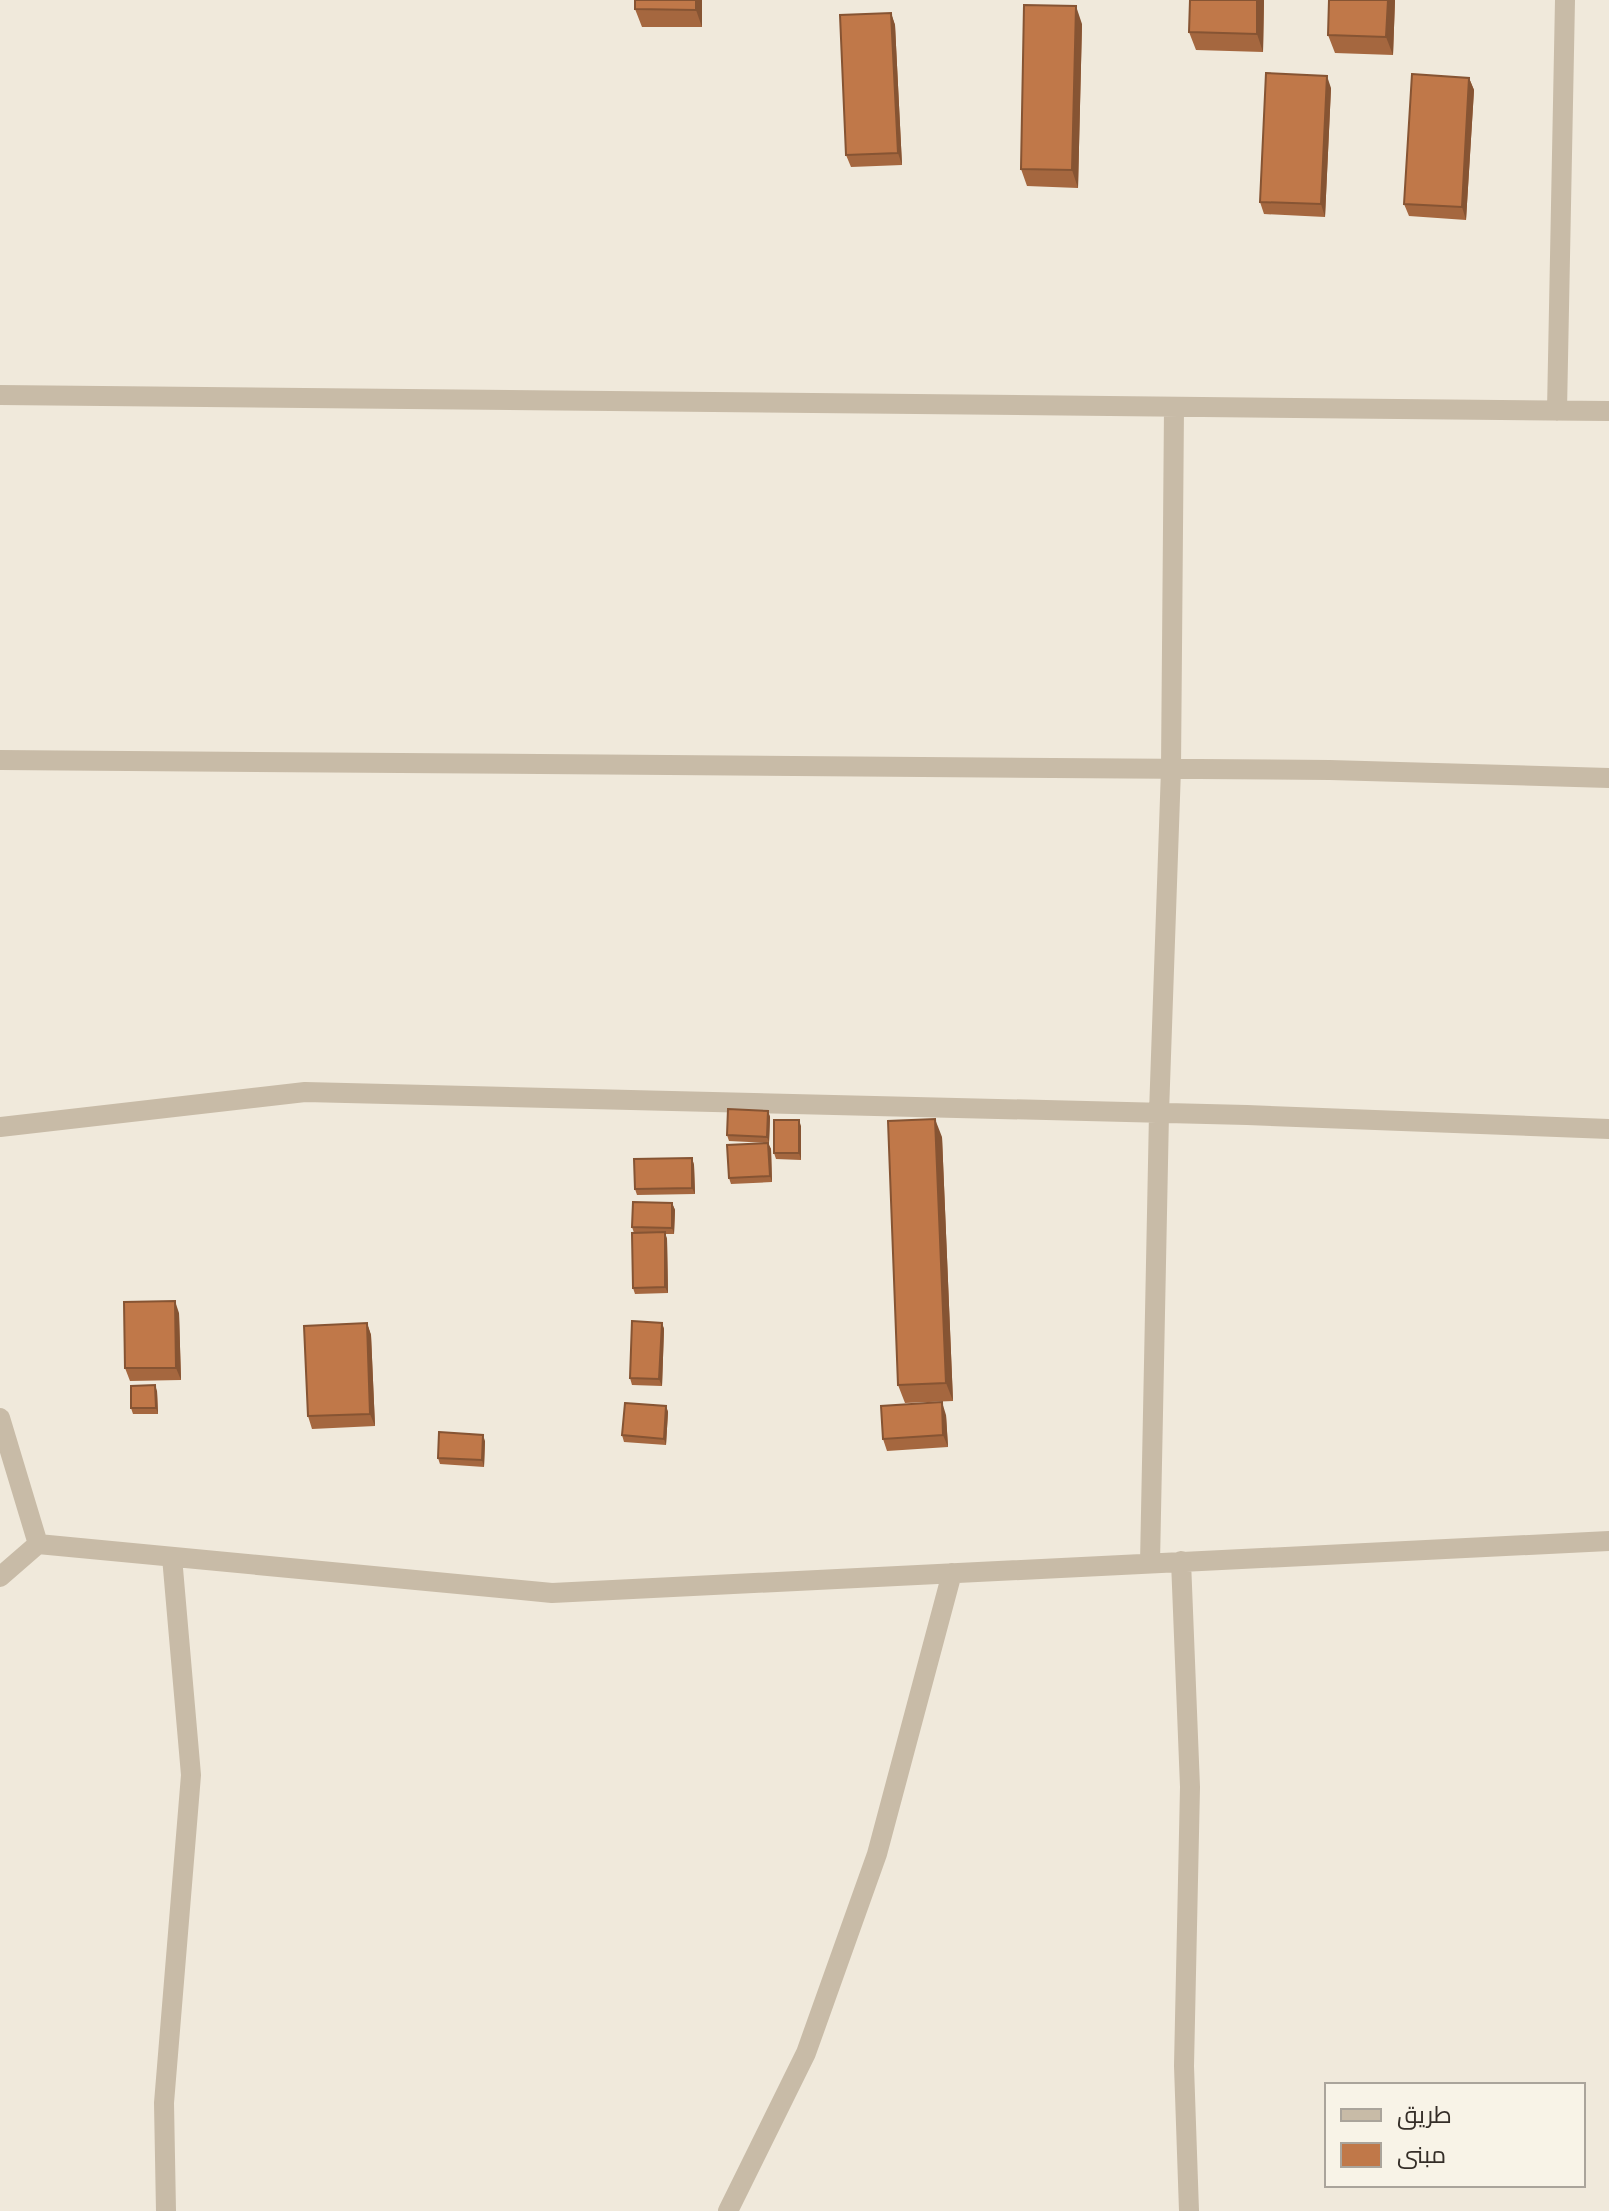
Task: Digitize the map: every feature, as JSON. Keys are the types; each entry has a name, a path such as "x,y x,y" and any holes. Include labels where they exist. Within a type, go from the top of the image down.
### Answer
{"street":[{"path":"1557,411 1565,0"},
{"path":"0,395 1609,411"},
{"path":"1150,1563 1159,1113 1171,769 1174,408"},
{"path":"0,760 1330,770 1609,778"},
{"path":"0,1127 305,1092 1159,1113 1609,1129"},
{"path":"0,1418 38,1544"},
{"path":"0,1577 38,1544 552,1593 1609,1541"},
{"path":"166,2211 164,2103 191,1775 172,1557"},
{"path":"1181,1561 1190,1787 1184,2066 1189,2211"},
{"path":"728,2211 806,2053 877,1854 952,1573"}],"building":[{"path":"635,0 696,0 696,10 635,9"},
{"path":"1190,0 1257,0 1257,34 1189,32"},
{"path":"1329,0 1388,0 1386,37 1328,35"},
{"path":"1024,5 1076,6 1072,170 1021,169"},
{"path":"891,13 898,153 846,155 840,15"},
{"path":"1266,73 1327,76 1321,204 1260,202"},
{"path":"1412,74 1469,78 1462,207 1404,204"},
{"path":"728,1109 768,1111 767,1137 727,1135"},
{"path":"935,1119 946,1383 898,1385 888,1121"},
{"path":"774,1120 799,1120 799,1153 774,1153"},
{"path":"768,1143 770,1176 729,1178 727,1145"},
{"path":"692,1158 692,1188 635,1189 634,1159"},
{"path":"633,1202 672,1203 672,1228 632,1227"},
{"path":"665,1232 665,1287 633,1288 632,1233"},
{"path":"175,1301 176,1368 125,1368 124,1302"},
{"path":"632,1321 662,1323 659,1379 630,1378"},
{"path":"367,1323 370,1414 308,1416 304,1326"},
{"path":"155,1385 156,1408 131,1408 131,1386"},
{"path":"942,1402 943,1435 883,1439 881,1406"},
{"path":"625,1403 666,1406 664,1439 622,1435"},
{"path":"439,1432 483,1435 482,1460 438,1458"}]}
